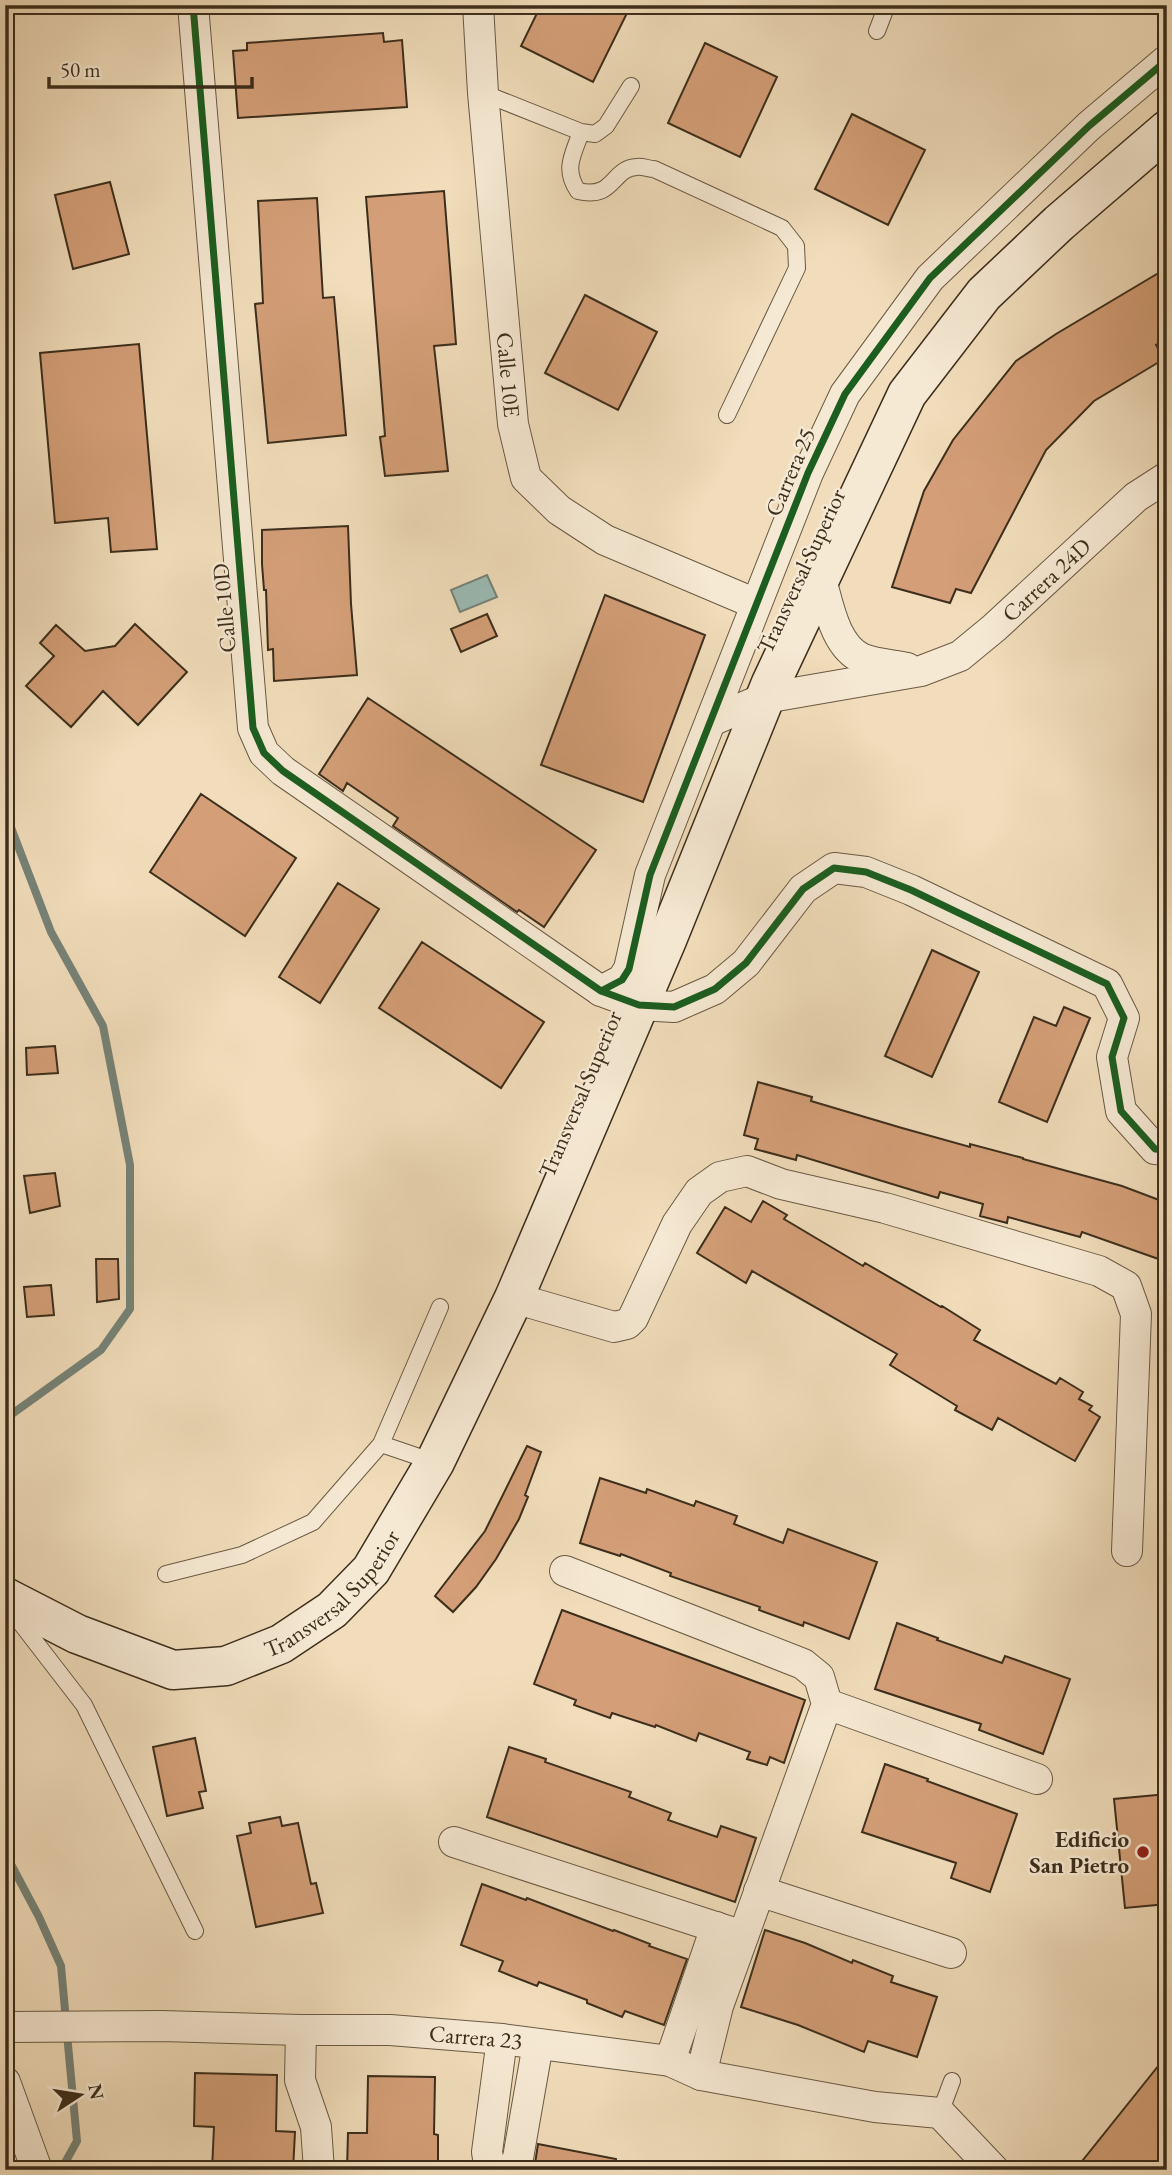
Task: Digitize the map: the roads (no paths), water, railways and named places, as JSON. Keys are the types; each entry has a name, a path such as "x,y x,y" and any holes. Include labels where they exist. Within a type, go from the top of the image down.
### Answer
{"main road":[{"name":"Transversal Superior","path":"5,1600 76,1634 173,1670 226,1666 281,1644 332,1610 371,1570 435,1462 514,1298 639,1005 765,698 907,394 984,294 1059,223 1167,130"}],"street":[{"name":"Calle 10D","path":"193,5 253,728 264,753 283,771 601,991 639,1005"},
{"name":"Calle 10E","path":"478,5 483,93 513,424 526,478 559,510 605,540 756,604"},
{"name":"Carrera 25","path":"601,991 622,980 629,969 650,874 808,473 845,394 930,278 1089,127 1167,60"},
{"name":"Carrera 24D","path":"710,721 765,698 921,671 960,656 1136,497 1167,477"},
{"path":"820,576 837,629 847,646 862,658 921,671"},
{"path":"639,1005 674,1007 715,989 747,963 803,889 834,868 866,872 911,890 1107,984 1124,1018 1112,1057 1121,1111 1155,1149 1167,1150"},
{"path":"514,1298 614,1327 627,1324 634,1318 677,1224 699,1192 720,1177 747,1171 781,1184 885,1208 1099,1271 1125,1286 1136,1314 1127,1551"},
{"path":"565,1571 803,1664 819,1677 827,1704 759,1891 730,1931 670,2061"},
{"path":"827,1704 1037,1779"},
{"path":"454,1842 730,1931"},
{"path":"759,1891 951,1953"},
{"path":"701,2075 718,2006 730,1931"},
{"name":"Carrera 23","path":"5,2027 390,2029 502,2039 670,2061 701,2075 875,2107 940,2113"},
{"path":"301,2030 300,2080 316,2127 319,2170"},
{"path":"490,2170 487,2152 502,2039"},
{"path":"512,2170 518,2158 538,2044"},
{"path":"5,2082 37,2170"},
{"path":"940,2113 994,2170"}],"lane":[{"path":"877,31 887,5"},
{"path":"483,93 581,132 595,134 606,126 631,86"},
{"path":"581,132 570,163 570,180 578,191 591,194 606,189 621,174 636,167 654,170 782,228 796,246 797,268 727,415"},
{"path":"166,1574 242,1555 313,1522 381,1444 440,1307"},
{"path":"381,1444 435,1462"},
{"path":"5,1600 84,1705 195,1931"},
{"path":"940,2113 952,2081"}],"water":[{"path":"487,575 497,597 460,612 451,590"}],"waterway":[{"path":"5,812 51,932 103,1026 130,1165 130,1309 101,1350 5,1419"},
{"path":"5,1853 61,1966 66,2021"},
{"path":"61,2170 77,2141 67,2034"}],"place":[{"name":"Edificio San Pietro","path":"1143,1852"}]}
